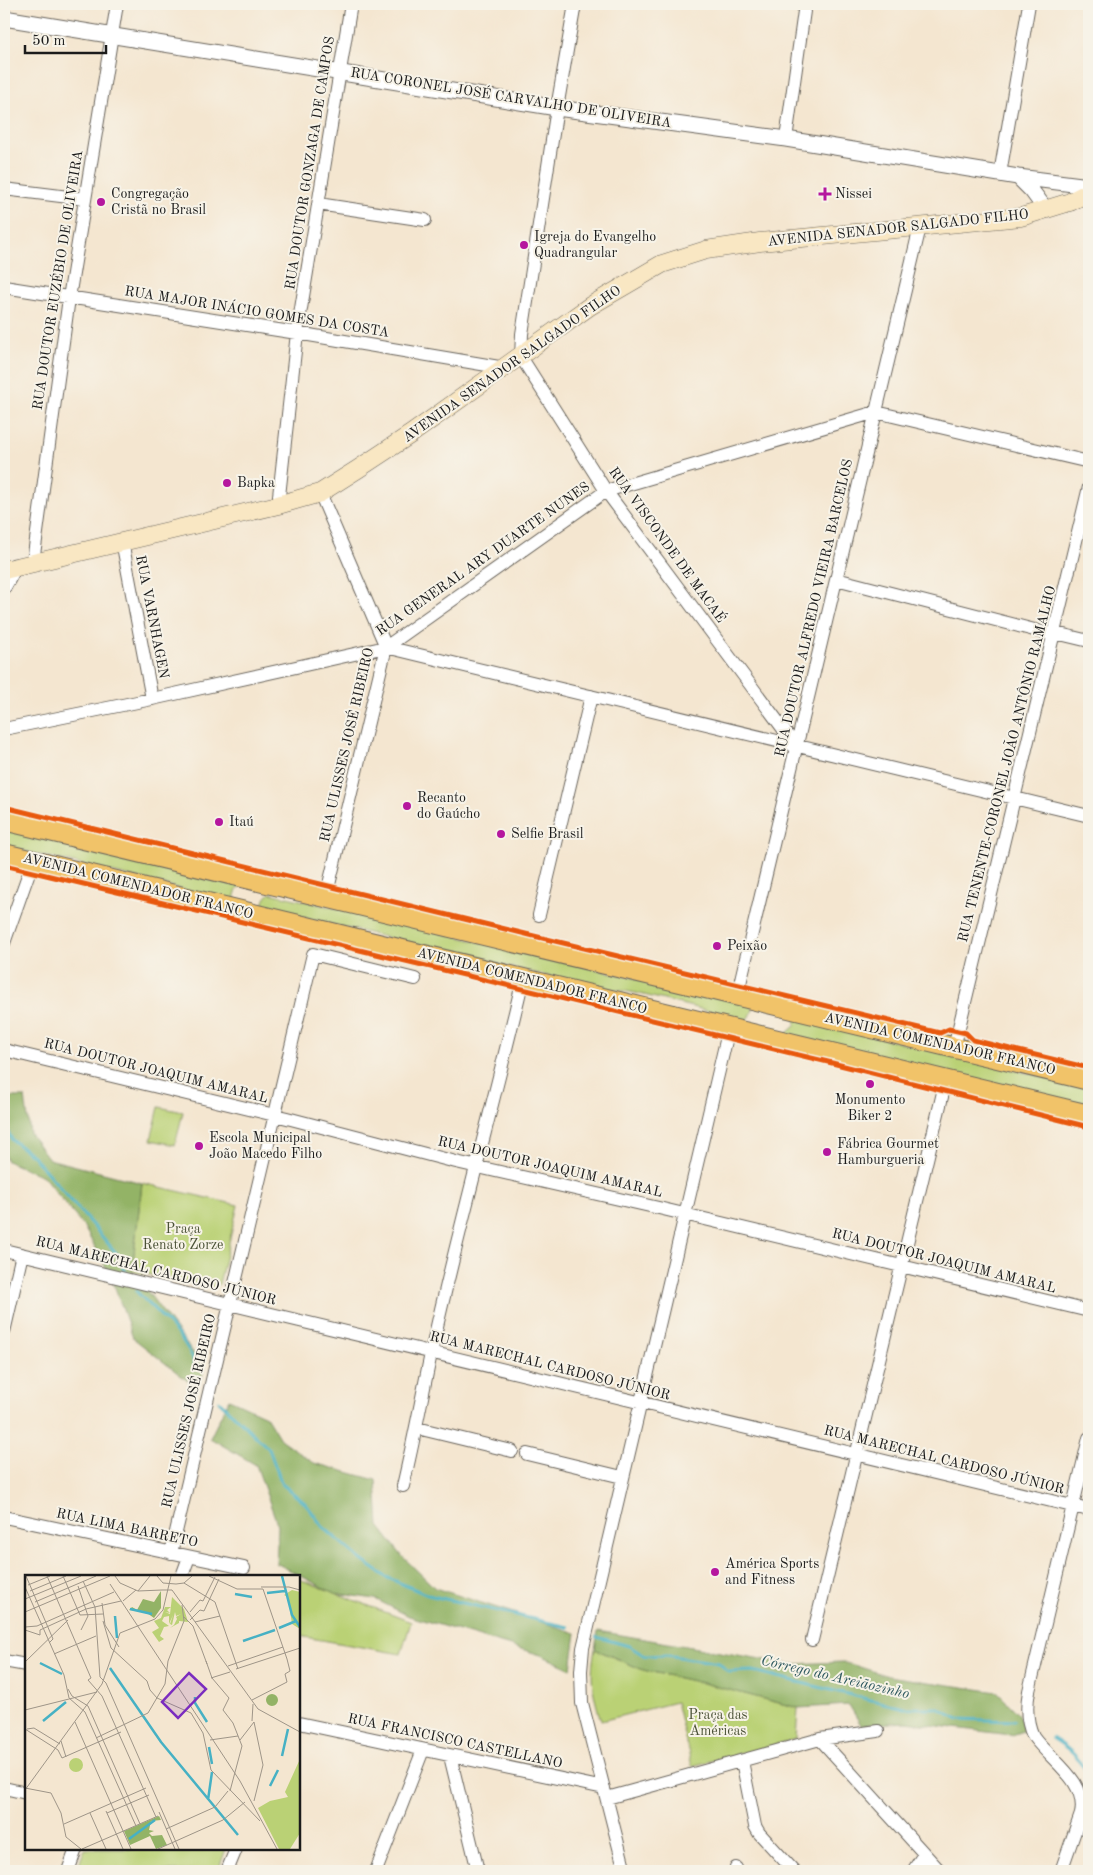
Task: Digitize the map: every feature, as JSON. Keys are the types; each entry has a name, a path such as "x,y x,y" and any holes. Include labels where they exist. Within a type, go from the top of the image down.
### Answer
{"highway":[{"name":"AVENIDA COMENDADOR FRANCO","path":"4,820 1089,1080"},
{"name":"AVENIDA COMENDADOR FRANCO","path":"4,854 1089,1115"},
{"path":"260,915 258,900 262,893 268,888 278,886"},
{"path":"765,1037 779,1030 783,1022 783,1014 773,1004"}],"main road":[{"name":"AVENIDA SENADOR SALGADO FILHO","path":"10,568 278,506 320,493 411,434 590,306 668,262 706,250 752,243 1021,217 1070,202 1089,192"}],"street":[{"name":"RUA DOUTOR EUZÉBIO DE OLIVEIRA","path":"33,562 69,298 117,4"},
{"name":"RUA DOUTOR GONZAGA DE CAMPOS","path":"278,506 297,333 351,4"},
{"path":"521,357 522,334 575,4"},
{"path":"786,139 805,4"},
{"path":"1000,174 1029,4"},
{"name":"RUA CORONEL JOSÉ CARVALHO DE OLIVEIRA","path":"4,18 112,34 557,108 786,139 1018,177 1089,186"},
{"path":"1018,177 1032,191 1046,210"},
{"path":"4,190 85,199"},
{"path":"318,204 425,220"},
{"name":"RUA DOUTOR ALFREDO VIEIRA BARCELOS","path":"737,996 920,227"},
{"name":"RUA MAJOR INÁCIO GOMES DA COSTA","path":"4,288 297,333 505,368"},
{"name":"RUA VISCONDE DE MACAÉ","path":"521,357 606,491 796,746"},
{"name":"RUA GENERAL ARY DUARTE NUNES","path":"4,729 152,699 386,647 606,491 876,412 1089,462"},
{"name":"RUA TENENTE-CORONEL JOÃO ANTÔNIO RAMALHO","path":"954,1048 1089,487"},
{"name":"RUA ULISSES JOSÉ RIBEIRO","path":"320,493 386,647 326,897"},
{"name":"RUA VARNHAGEN","path":"122,541 152,699"},
{"path":"4,586 10,568"},
{"path":"836,579 1054,635 1064,635 1089,641"},
{"path":"386,647 1089,816"},
{"path":"539,915 591,696"},
{"path":"4,943 33,861"},
{"name":"RUA ULISSES JOSÉ RIBEIRO","path":"171,1553 313,954 415,979"},
{"path":"403,1486 417,1428 431,1353 524,979"},
{"path":"625,1871 582,1703 580,1671 585,1633 729,1028"},
{"name":"RUA DOUTOR JOAQUIM AMARAL","path":"4,1050 275,1115 476,1167 685,1214 1089,1311"},
{"path":"812,1640 946,1080"},
{"name":"RUA MARECHAL CARDOSO JÚNIOR","path":"4,1250 1089,1510"},
{"path":"4,1332 22,1254"},
{"path":"417,1428 512,1451"},
{"path":"1061,1871 1085,1816 1082,1800 1076,1784 1038,1743 1029,1729 1027,1710 1029,1691 1089,1438"},
{"path":"527,1454 622,1477"},
{"name":"RUA LIMA BARRETO","path":"4,1517 244,1568"},
{"path":"182,1575 190,1557"},
{"path":"4,1661 25,1666"},
{"name":"RUA FRANCISCO CASTELLANO","path":"300,1723 605,1793 742,1761 820,1739 878,1731"},
{"path":"820,1739 940,1871"},
{"path":"376,1871 423,1750"},
{"path":"450,1756 478,1871"},
{"path":"742,1761 755,1826 792,1871"},
{"path":"4,1788 25,1793"},
{"path":"68,1871 76,1850"},
{"path":"227,1871 236,1850"},
{"path":"913,1871 924,1854"}],"green space":[{"path":"4,826 241,886 236,893 235,902 4,846"},
{"path":"270,893 753,1006 753,1011 745,1020 636,993 573,982 264,908 265,900"},
{"path":"796,1018 1089,1088 1089,1107 786,1034 795,1026"},
{"path":"4,1097 25,1097 30,1134 49,1159 142,1183 132,1271 204,1367 202,1377 188,1381 133,1338 112,1279 84,1227 43,1176 7,1161 4,1154"},
{"path":"159,1107 183,1112 175,1145 151,1140"},
{"name":"Praça Renato Zorze","path":"142,1183 238,1205 219,1284 215,1288 132,1271"},
{"path":"229,1399 266,1416 280,1439 314,1463 376,1480 379,1526 402,1556 435,1588 576,1633 571,1669 541,1655 409,1616 375,1599 334,1593 276,1563 278,1526 256,1465 210,1438"},
{"path":"300,1579 411,1622 401,1654 300,1636"},
{"path":"598,1631 790,1664 844,1662 888,1676 997,1692 1019,1714 1023,1731 1011,1735 906,1722 861,1725 849,1705 798,1708 707,1684 643,1670 595,1649"},
{"name":"Praça das Américas","path":"595,1649 643,1670 707,1684 798,1708 796,1739 692,1766 676,1702 601,1721 593,1686 592,1669"},
{"path":"85,1850 226,1850 218,1871 76,1871"}],"waterway":[{"name":"Córrego do Areiãozinho","path":"4,1124 12,1140 33,1156 117,1254 126,1273"},
{"name":"Córrego do Areiãozinho","path":"136,1291 186,1345 195,1365"},
{"name":"Córrego do Areiãozinho","path":"219,1401 269,1449 282,1484 306,1504 322,1526 360,1559 386,1577 428,1595 568,1627"},
{"name":"Córrego do Areiãozinho","path":"597,1637 629,1646 645,1656 666,1655 719,1663 728,1672 753,1671 904,1708 937,1708 959,1719 1014,1721"},
{"name":"Córrego do Areiãozinho","path":"1052,1738 1074,1755 1089,1777"}],"cycle path":[{"path":"4,807 940,1033 949,1029 966,1033 973,1040 1089,1068"},
{"path":"4,865 828,1062 1089,1127"}],"place":[{"name":"Nissei","path":"825,194"},
{"name":"Congregação Cristã no Brasil","path":"101,202"},
{"name":"Igreja do Evangelho Quadrangular","path":"524,245"},
{"name":"Bapka","path":"227,483"},
{"name":"Recanto do Gaúcho","path":"407,806"},
{"name":"Itaú","path":"219,822"},
{"name":"Selfie Brasil","path":"501,834"},
{"name":"Peixão","path":"717,946"},
{"name":"Monumento Biker 2","path":"870,1084"},
{"name":"Escola Municipal João Macedo Filho","path":"199,1146"},
{"name":"Fábrica Gourmet Hamburgueria","path":"827,1152"},
{"name":"América Sports and Fitness","path":"715,1572"}]}
